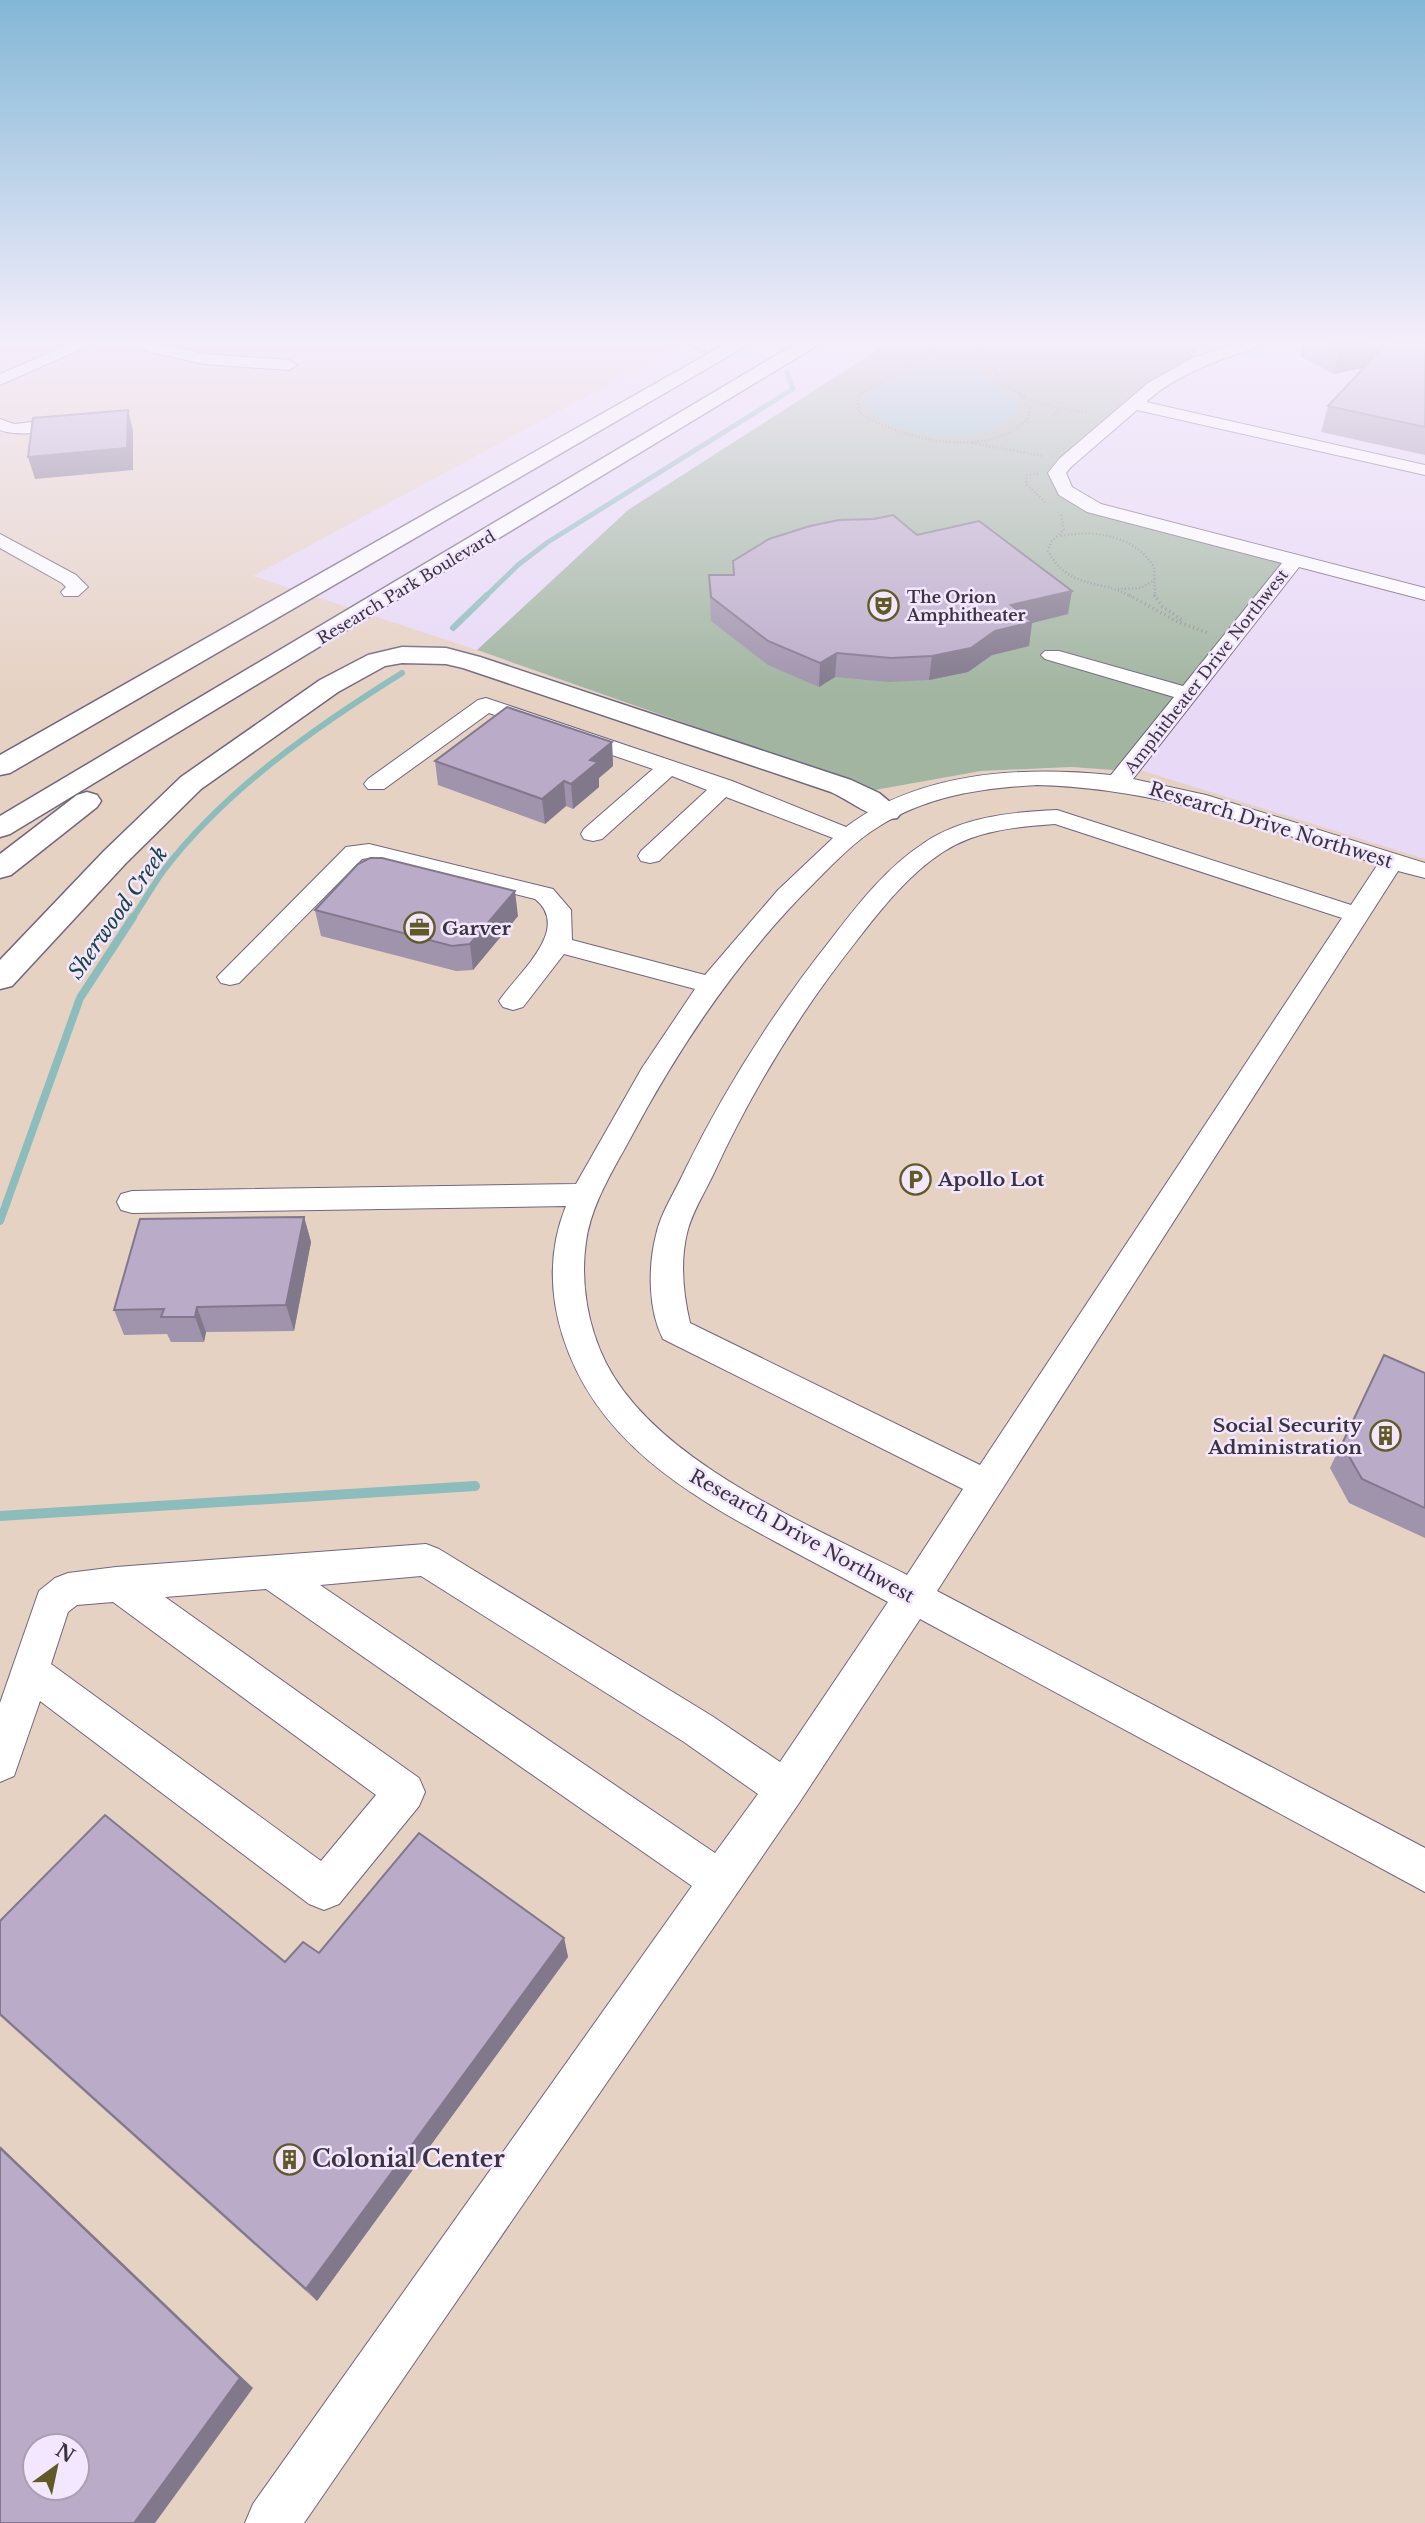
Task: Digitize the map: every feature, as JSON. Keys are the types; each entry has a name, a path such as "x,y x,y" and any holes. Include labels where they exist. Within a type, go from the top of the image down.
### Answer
{"highway":[{"path":"0,767 535,461"},
{"name":"Research Park Boulevard","path":"0,828 615,461"},
{"path":"0,869 69,814 293,654"},
{"path":"0,979 115,857 191,783 330,686 377,660 390,657 428,654 471,662 841,786 869,799 887,812"}],"street":[{"path":"1068,461 1057,474 1059,485 1073,498 1094,508 1425,594"},
{"path":"1384,461 1425,470"},
{"path":"0,540 54,570 78,587 71,592"},
{"name":"Amphitheater Drive Northwest","path":"1118,782 1294,560"},
{"path":"35,580 54,570"},
{"path":"1052,655 1187,694"},
{"path":"376,784 486,705 723,786 849,836"},
{"path":"593,834 669,767"},
{"name":"Research Drive Northwest","path":"1408,866 1198,800 1118,782 1070,777 1011,778 934,793 887,812 849,836 792,889 753,931 711,985 659,1061 586,1195 570,1241 568,1267 571,1312 592,1372 633,1428 677,1468 699,1483 1425,1871"},
{"path":"649,856 723,786"},
{"path":"986,1484 675,1330 667,1297 671,1234 746,1081 803,991 863,916 900,876 935,847 975,829 1021,818 1057,817 1357,915"},
{"path":"230,976 355,852 369,851 544,894 554,901 562,919 558,944 513,1000"},
{"path":"272,2523 785,1789 1357,915 1408,866"},
{"path":"558,944 711,985"},
{"path":"131,1202 586,1195"},
{"path":"0,1762 52,1603 68,1589 116,1583 426,1560 698,1729 785,1789"},
{"path":"270,1571 720,1881"},
{"path":"30,1671 324,1889 405,1792 116,1583"}],"path":[{"path":"1038,467 1043,483"},
{"path":"1038,474 1027,475 1026,484 1037,497 1049,504"},
{"path":"1056,509 1065,524 1064,530 1051,542 1048,551 1057,568 1074,579 1141,600 1196,629 1210,633"},
{"path":"1056,538 1072,533 1088,533 1132,546 1152,561 1156,573 1153,589 1159,603 1196,629"},
{"path":"1105,589 1141,588 1154,580"}],"shaded area":[{"path":"0,461 467,461 253,576 477,650 875,790 981,771 1071,767 1113,770 1121,764 1425,859 1425,2523 0,2523"},
{"path":"705,461 1072,461 1057,473 1073,498 1294,560 1121,764 1113,770 1071,767 981,771 875,790 477,650 628,510"}],"building":[{"name":"The Orion Amphitheater","path":"893,515 917,535 979,521 1072,591 1011,605 1032,622 995,631 971,648 932,656 891,658 837,653 820,663 768,641 711,597 709,575 734,575 733,561 769,539 839,520 874,519"},
{"path":"507,707 612,742 590,760 598,762 571,784 564,781 542,799 435,761"},
{"path":"370,858 382,858 515,891 470,944 452,946 315,910 358,864"},
{"path":"304,1217 286,1305 197,1307 195,1317 161,1317 164,1309 114,1310 140,1219"},
{"name":"Social Security Administration","path":"1384,1355 1425,1373 1425,1508 1362,1479 1342,1444"},
{"name":"Colonial Center","path":"105,1815 285,1962 303,1942 319,1953 419,1833 564,1938 306,2289 0,2014 0,1921"},
{"path":"0,2148 240,2378 134,2523 0,2523"}],"waterway":[{"name":"Sherwood Creek","path":"485,597 518,565 548,542 678,461"},
{"name":"Sherwood Creek","path":"453,628 487,595"},
{"name":"Sherwood Creek","path":"132,919 164,870 215,812 306,737 402,673"},
{"name":"Sherwood Creek","path":"0,1221 80,998 133,917"},
{"path":"0,1516 475,1486"}],"place":[{"name":"The Orion Amphitheater","path":"884,606"},
{"name":"Garver","path":"419,928"},
{"name":"Apollo Lot","path":"915,1179"},
{"name":"Social Security Administration","path":"1385,1436"},
{"name":"Colonial Center","path":"289,2159"}]}
